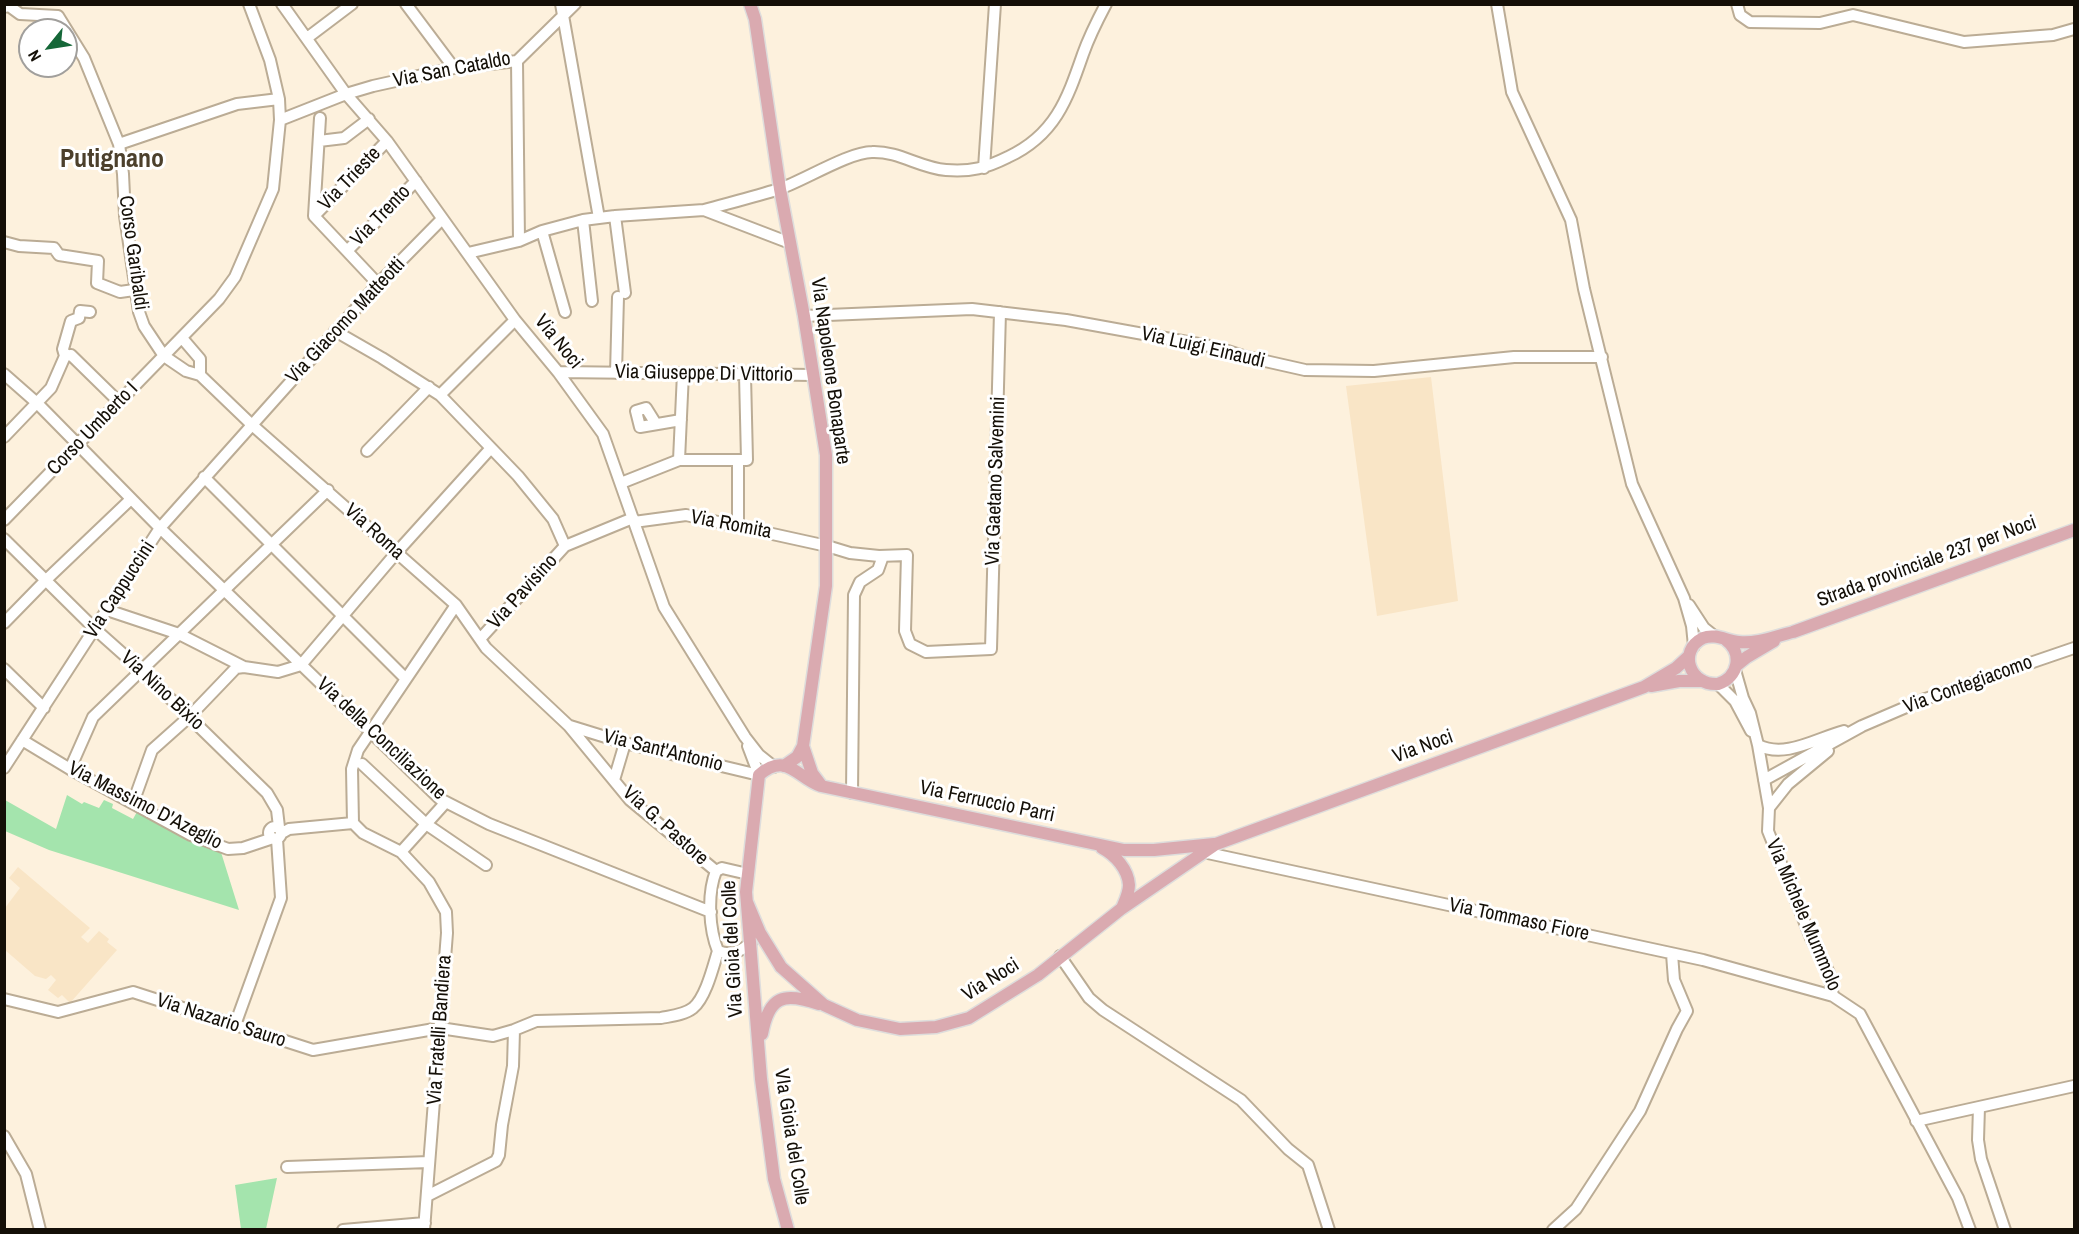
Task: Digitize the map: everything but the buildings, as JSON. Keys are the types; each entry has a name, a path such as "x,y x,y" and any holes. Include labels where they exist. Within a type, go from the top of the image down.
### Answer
{"main road":[{"name":"Via Napoleone Bonaparte","path":"750,4 755,19 780,189 804,316 826,455 826,586 803,746 812,773 821,786"},
{"name":"Strada provinciale 237 per Noci","path":"1720,638 1740,642 1757,641 1793,632 2074,530"},
{"name":"Strada provinciale 237 per Noci","path":"1736,667 1762,648 1793,632"},
{"path":"1703,638 1720,638 1736,653 1736,667 1728,679 1718,684 1701,681 1693,673 1692,651 1703,638"},
{"name":"Via Noci","path":"1644,687 1676,668 1692,651"},
{"name":"Via Noci","path":"1216,844 1644,687 1678,681 1701,681"},
{"path":"759,775 797,757 803,746"},
{"name":"Via Ferruccio Parri","path":"779,766 791,767 809,782 821,786 1124,850 1216,844"},
{"name":"Via Gioia del Colle","path":"759,775 747,902 759,1050"},
{"path":"1203,852 1216,844"},
{"path":"1097,845 1112,854 1125,871 1129,885 1121,909"},
{"name":"Via Noci","path":"747,902 760,933 781,967 824,1005 857,1020 900,1029 936,1027 969,1018 1038,975 1121,909 1203,852"},
{"path":"759,1050 765,1019 772,1004 784,998 800,997 824,1005"},
{"name":"VIa Gioia del Colle","path":"759,1050 774,1179 788,1230"}],"street":[{"name":"Corso Umberto I","path":"4,520 182,338 219,299 235,277 273,189 280,120 279,99 270,58 249,4"},
{"path":"307,38 352,4"},
{"path":"406,4 454,68"},
{"name":"Via San Cataldo","path":"280,120 373,86 454,68 517,60 562,10 574,4"},
{"path":"984,168 995,4"},
{"path":"468,253 519,241 542,231 583,220 704,210 780,189 869,152 887,153 944,170 984,168 1024,150 1042,134 1063,107 1073,86 1083,53 1106,4"},
{"path":"1497,4 1512,92 1570,220 1584,289 1632,484 1684,597 1704,628 1720,638"},
{"path":"1737,4 1740,15 1750,22 1820,24 1853,15 1964,42 2054,35 2074,29"},
{"name":"Via Noci","path":"283,5 346,94 387,141 515,320 558,372 603,434 664,607 745,737 759,755 779,766"},
{"path":"4,7 9,6 20,14 33,10"},
{"name":"Corso Garibaldi","path":"33,10 58,16 84,58 119,144 134,290 144,326 164,356"},
{"path":"562,10 599,218"},
{"path":"517,60 519,241"},
{"path":"119,144 237,104 279,99"},
{"path":"320,118 314,216 378,284"},
{"path":"319,141 344,138 369,118"},
{"name":"Via Trieste","path":"314,216 387,141"},
{"name":"Via Trento","path":"347,251 416,182"},
{"path":"704,210 790,243"},
{"path":"615,216 621,295 616,373"},
{"name":"Via Giacomo Matteotti","path":"251,424 378,284 442,219"},
{"path":"583,220 592,301"},
{"path":"542,231 565,312"},
{"path":"4,242 19,246 54,248 59,255 98,261 97,284 120,292 134,290"},
{"name":"Via Luigi Einaudi","path":"804,316 972,309 1000,312 1066,320 1215,347 1305,370 1374,371 1514,357 1602,357"},
{"path":"4,437 51,388 65,356 63,349 71,321 79,318 80,311 90,312"},
{"name":"Via Gaetano Salvemini","path":"991,649 1000,312"},
{"path":"440,395 515,320"},
{"path":"335,331 440,395 518,476 554,519 565,546"},
{"path":"182,338 200,359 200,375"},
{"path":"65,356 71,355 119,402"},
{"name":"Via Roma","path":"164,356 186,371 200,375 251,424 456,605 486,648 569,726"},
{"name":"Via Giuseppe Di Vittorio","path":"558,372 813,375"},
{"path":"679,460 682,373"},
{"path":"738,526 745,375"},
{"name":"Via della Conciliazione","path":"6,379 37,403 160,528 440,799 489,824 711,912"},
{"path":"367,451 429,387"},
{"path":"656,424 681,420"},
{"name":"Via Cappuccini","path":"4,768 160,528 251,424"},
{"path":"133,803 152,750 189,717 236,668 278,672 301,665 397,552 490,448"},
{"path":"621,483 679,460 742,460"},
{"path":"204,477 406,679"},
{"path":"70,769 93,717 328,490"},
{"path":"4,623 131,499"},
{"name":"Via Romita","path":"633,520 686,515 850,553 883,556 907,555 905,632 910,644 926,652 991,649"},
{"name":"Via Pavisino","path":"480,639 565,546 633,520"},
{"name":"Via Nino Bixio","path":"4,539 267,793 276,810 280,898 235,1025"},
{"path":"852,793 854,594 860,582 878,570 883,556"},
{"path":"1684,597 1692,626 1692,651"},
{"path":"446,802 401,852 363,833 353,823 352,769 358,750 456,605"},
{"path":"107,610 179,634 244,667"},
{"name":"Via Contegiacomo","path":"1764,780 1862,726 1925,699 2074,648"},
{"name":"Via Michele Mummolo","path":"1736,667 1758,745 1769,808 1768,831 1811,938 1829,973 1833,996 1860,1014 1958,1198 1970,1230"},
{"path":"4,669 44,708"},
{"name":"Via Michele Mummolo","path":"1718,684 1735,701 1758,745"},
{"name":"Via Sant'Antonio","path":"569,726 625,743 759,775"},
{"name":"Via G. Pastore","path":"569,726 630,800 716,871"},
{"name":"Via Contegiacomo","path":"1758,745 1769,750 1784,750 1862,726"},
{"name":"Via Contegiacomo","path":"1769,808 1802,771 1862,726"},
{"name":"Via Noci","path":"745,737 759,775"},
{"name":"Via Massimo D'Azeglio","path":"22,740 191,835 228,849 243,848 289,829 353,823"},
{"path":"614,780 625,743"},
{"path":"362,764 426,824 486,865"},
{"name":"Via Fratelli Bandiera","path":"343,1230 424,1226 447,933 446,912 429,882 401,852"},
{"name":"Via Tommaso Fiore","path":"1203,852 1672,954 1833,996"},
{"path":"748,874 723,868 716,871 712,879 712,938 718,951 727,954 735,954 751,943"},
{"name":"Via Nazario Sauro","path":"4,999 58,1012 132,992 313,1050 440,1028 493,1036 536,1021 661,1018 681,1014 694,1007 706,986 718,951"},
{"path":"1553,1230 1576,1209 1640,1111 1673,1036 1687,1011 1674,980 1672,954"},
{"path":"1060,956 1089,998 1103,1010 1241,1100 1288,1149 1308,1165 1329,1230"},
{"path":"426,1197 496,1161 500,1155 502,1125 513,1066 514,1030"},
{"path":"1916,1121 2074,1086"},
{"path":"1978,1107 1978,1140 1981,1159 2005,1230"},
{"path":"4,1136 26,1174 40,1230"},
{"path":"287,1167 429,1162"}],"shaded area":[{"path":"1431,377 1458,601 1377,616 1346,386"},
{"path":"18,867 90,928 81,937 88,943 99,931 117,950 70,1003 62,995 58,998 48,990 56,980 51,975 46,979 35,976 5,950 5,908 20,888 9,878"}],"green space":[{"path":"67,795 82,804 84,802 99,808 104,800 113,804 112,808 133,819 138,810 199,845 220,849 239,910 49,850 5,831 5,800 56,829"},
{"path":"277,1178 266,1229 241,1229 235,1185"}],"district":[{"name":"Putignano","path":"112,160"}]}
